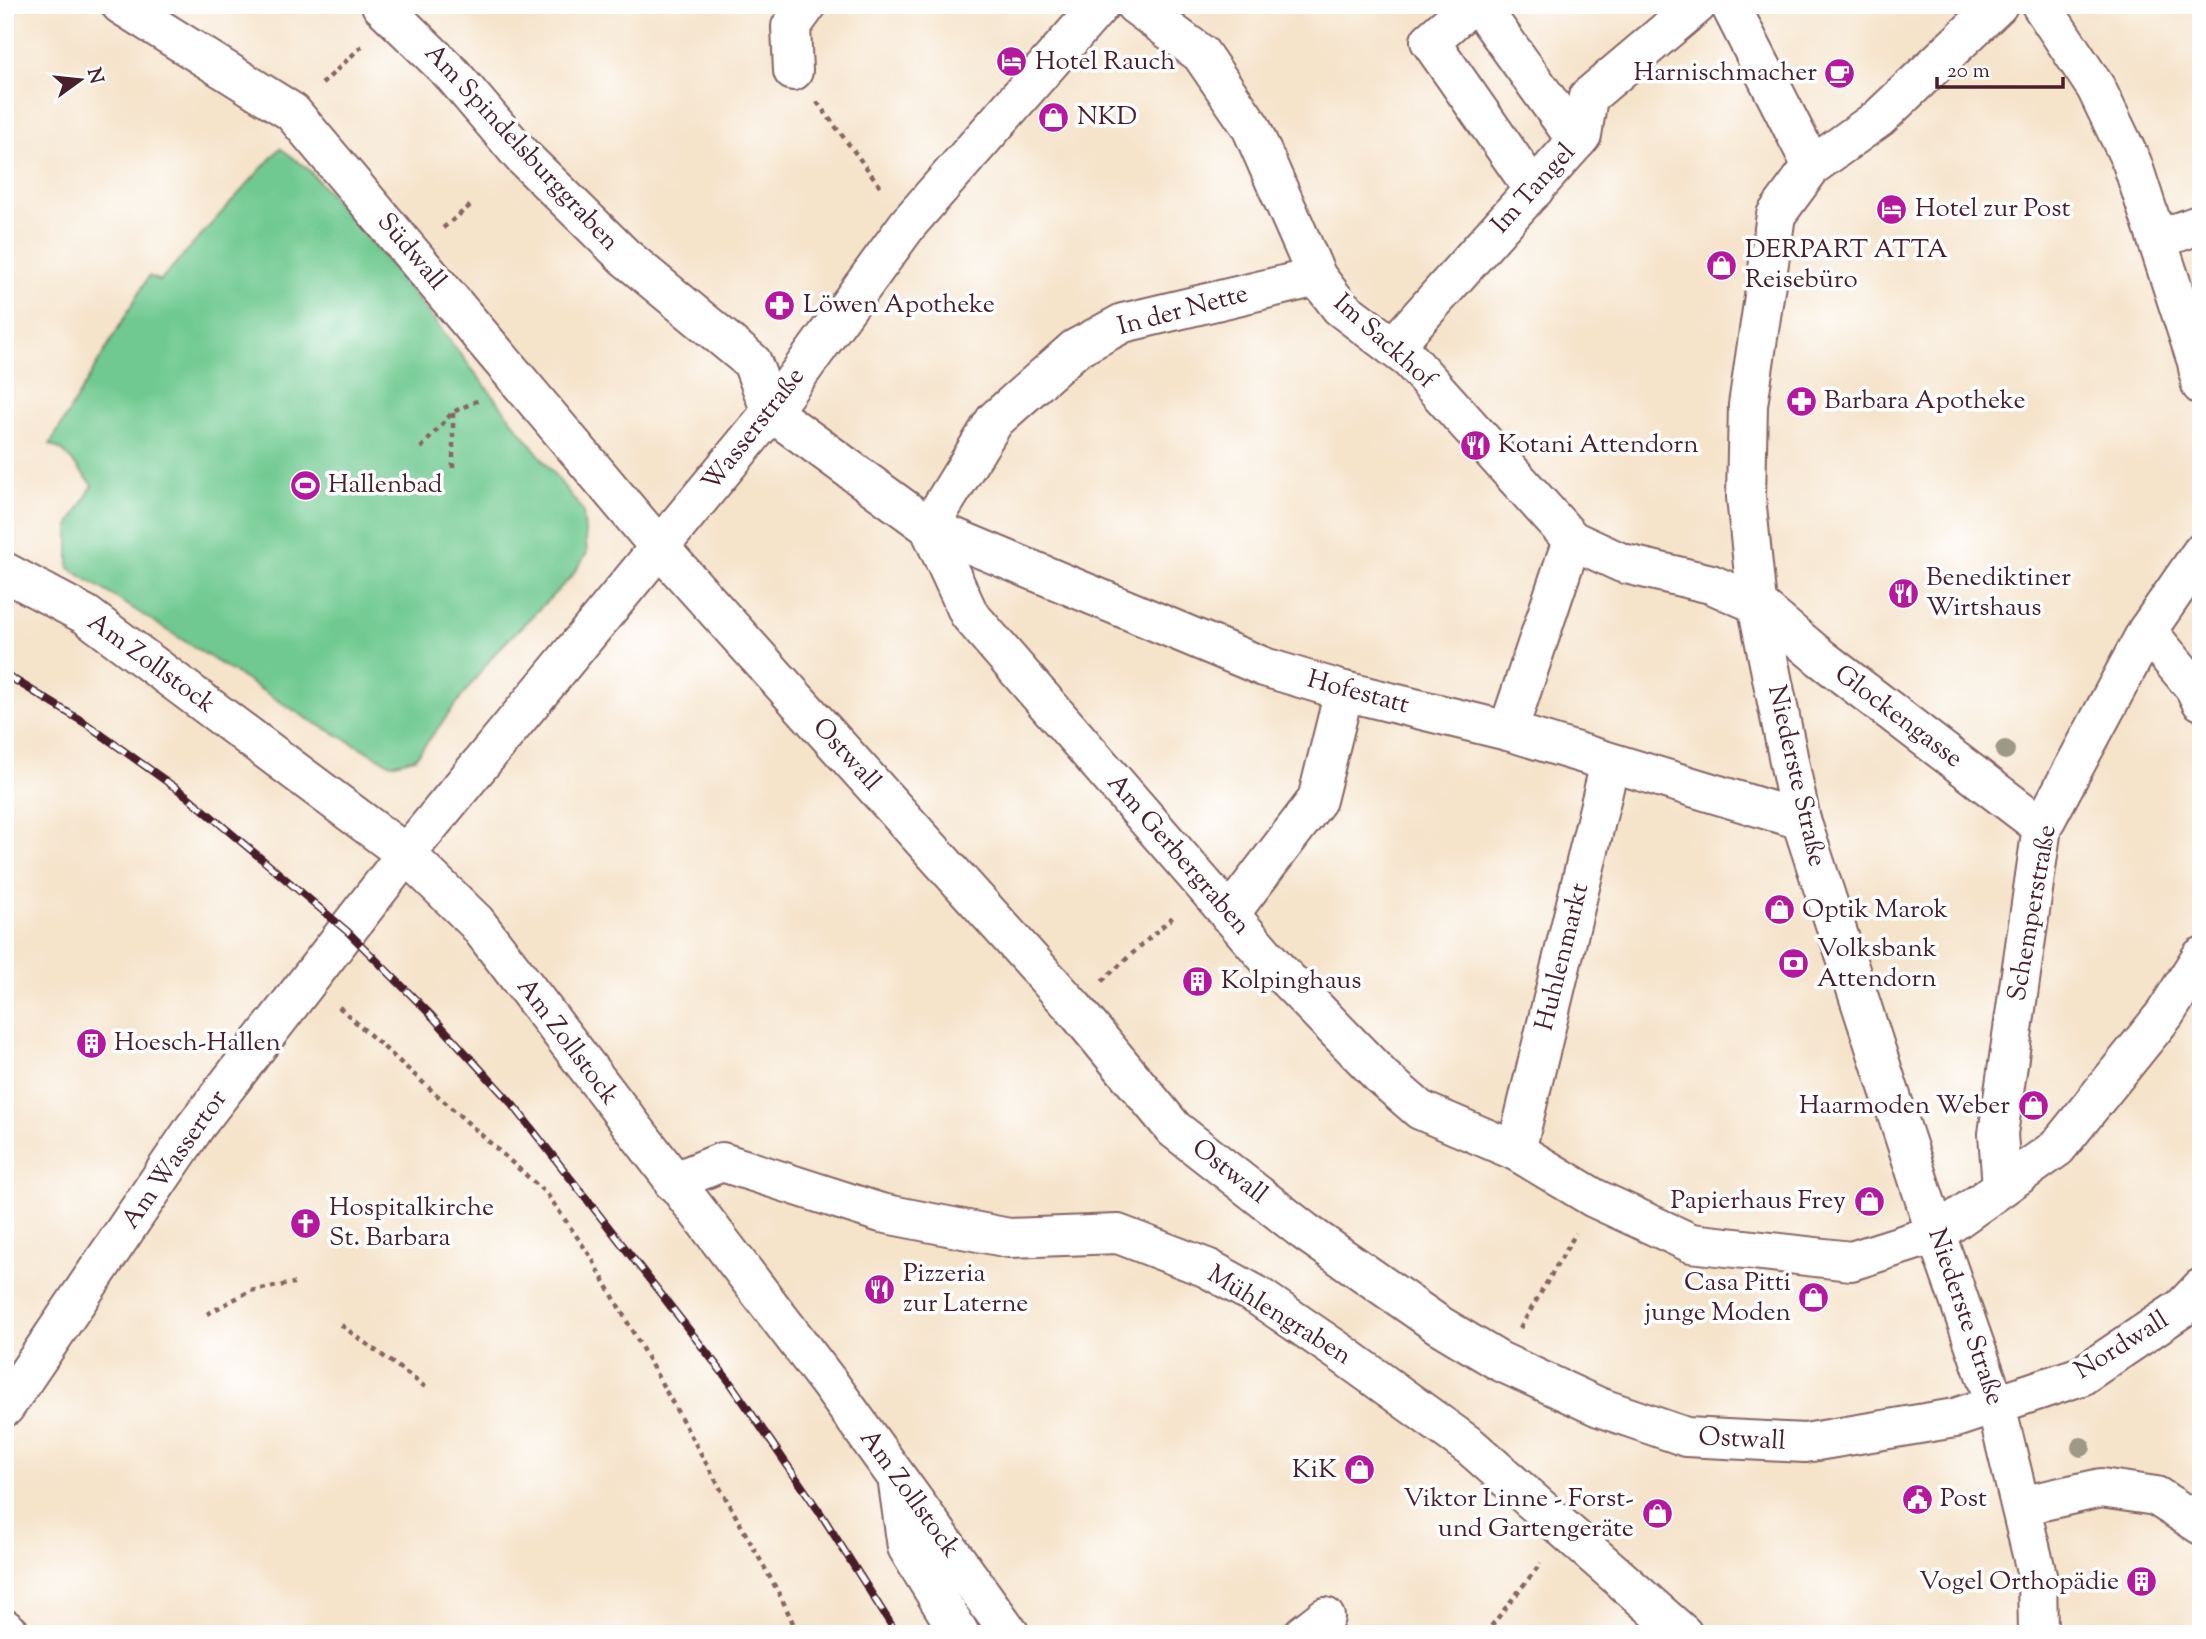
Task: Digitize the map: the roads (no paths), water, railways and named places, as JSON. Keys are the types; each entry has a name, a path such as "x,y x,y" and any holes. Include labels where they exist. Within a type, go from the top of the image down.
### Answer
{"street":[{"name":"Südwall","path":"121,5 292,112 659,547"},
{"path":"793,71 791,27 807,5"},
{"name":"Wasserstraße","path":"406,854 771,412 908,224 1100,5"},
{"name":"Im Sackhof","path":"1135,5 1201,54 1251,127 1317,277 1340,307 1410,360 1572,540 1622,564 1712,584 1757,604"},
{"path":"1471,5 1430,41 1534,190"},
{"path":"1479,5 1577,141"},
{"path":"1730,5 1812,166"},
{"name":"Niederste Straße","path":"1998,5 1879,118 1812,166 1776,215 1748,405 1746,497 1757,604 1801,820 1936,1234 1996,1406 2037,1575 2038,1634"},
{"path":"2041,5 2096,88 2132,163 2159,239 2201,385"},
{"name":"Am Spindelsburggraben","path":"397,10 522,156 615,248 752,362 771,412"},
{"name":"Im Tangel","path":"1394,347 1583,135 1588,97 1686,15"},
{"path":"2159,239 2201,224"},
{"name":"In der Nette","path":"929,527 995,420 1075,349 1123,323 1317,277"},
{"name":"Am Gerbergraben","path":"771,412 929,527 969,614 1217,901 1382,1077 1420,1110 1516,1151 1594,1198 1691,1243 1851,1261 1936,1234 2057,1148 2165,1014 2201,957"},
{"name":"Hofestatt","path":"929,527 1264,667 1344,691 1508,731 1801,820"},
{"path":"1508,731 1572,540"},
{"name":"Ostwall","path":"659,547 1073,1007 1174,1129 1383,1289 1499,1361 1599,1407 1686,1437 1805,1443 1955,1418 1996,1406"},
{"name":"Schemperstraße","path":"2002,1187 1998,1134 2042,827 2147,631 2201,553"},
{"name":"Am Zollstock","path":"5,572 86,615 406,854 476,922 829,1383 1010,1634"},
{"name":"Glockengasse","path":"1757,604 1821,658 2042,827"},
{"path":"2147,631 2194,687 2201,701"},
{"path":"1217,901 1317,800 1344,691"},
{"name":"Huhlenmarkt","path":"1516,1151 1610,763"},
{"name":"Am Wassertor","path":"5,1407 195,1127 406,854"},
{"name":"Mühlengraben","path":"673,1182 722,1162 880,1213 1009,1238 1118,1234 1208,1268 1258,1296 1471,1447 1683,1634"},
{"name":"Nordwall","path":"1996,1406 2081,1376 2182,1308 2201,1288"},
{"path":"897,1479 907,1547 960,1634"},
{"path":"2021,1506 2101,1488 2156,1496 2201,1525"},
{"path":"5,1629 11,1634"}],"railway":[{"path":"5,674 85,723 187,796 348,932 430,1014 513,1105 729,1381 821,1514 897,1634"}],"place":[{"name":"Hotel Rauch","path":"1012,62"},
{"name":"Harnischmacher","path":"1840,73"},
{"name":"NKD","path":"1054,117"},
{"name":"Hotel zur Post","path":"1892,209"},
{"name":"DERPART ATTA Reisebüro","path":"1722,265"},
{"name":"Löwen Apotheke","path":"780,305"},
{"name":"Barbara Apotheke","path":"1801,401"},
{"name":"Kotani Attendorn","path":"1475,445"},
{"name":"Hallenbad","path":"305,485"},
{"name":"Benediktiner Wirtshaus","path":"1903,593"},
{"name":"Optik Marok","path":"1779,910"},
{"name":"Volksbank Attendorn","path":"1794,964"},
{"name":"Kolpinghaus","path":"1198,981"},
{"name":"Hoesch-Hallen","path":"91,1043"},
{"name":"Haarmoden Weber","path":"2033,1106"},
{"name":"Papierhaus Frey","path":"1869,1201"},
{"name":"Hospitalkirche St. Barbara","path":"306,1223"},
{"name":"Pizzeria zur Laterne","path":"880,1289"},
{"name":"Casa Pitti junge Moden","path":"1814,1298"},
{"name":"KiK","path":"1360,1470"},
{"name":"Post","path":"1917,1499"},
{"name":"Viktor Linne - Forst- und Gartengeräte","path":"1657,1514"},
{"name":"Vogel Orthopädie","path":"2142,1582"}]}
